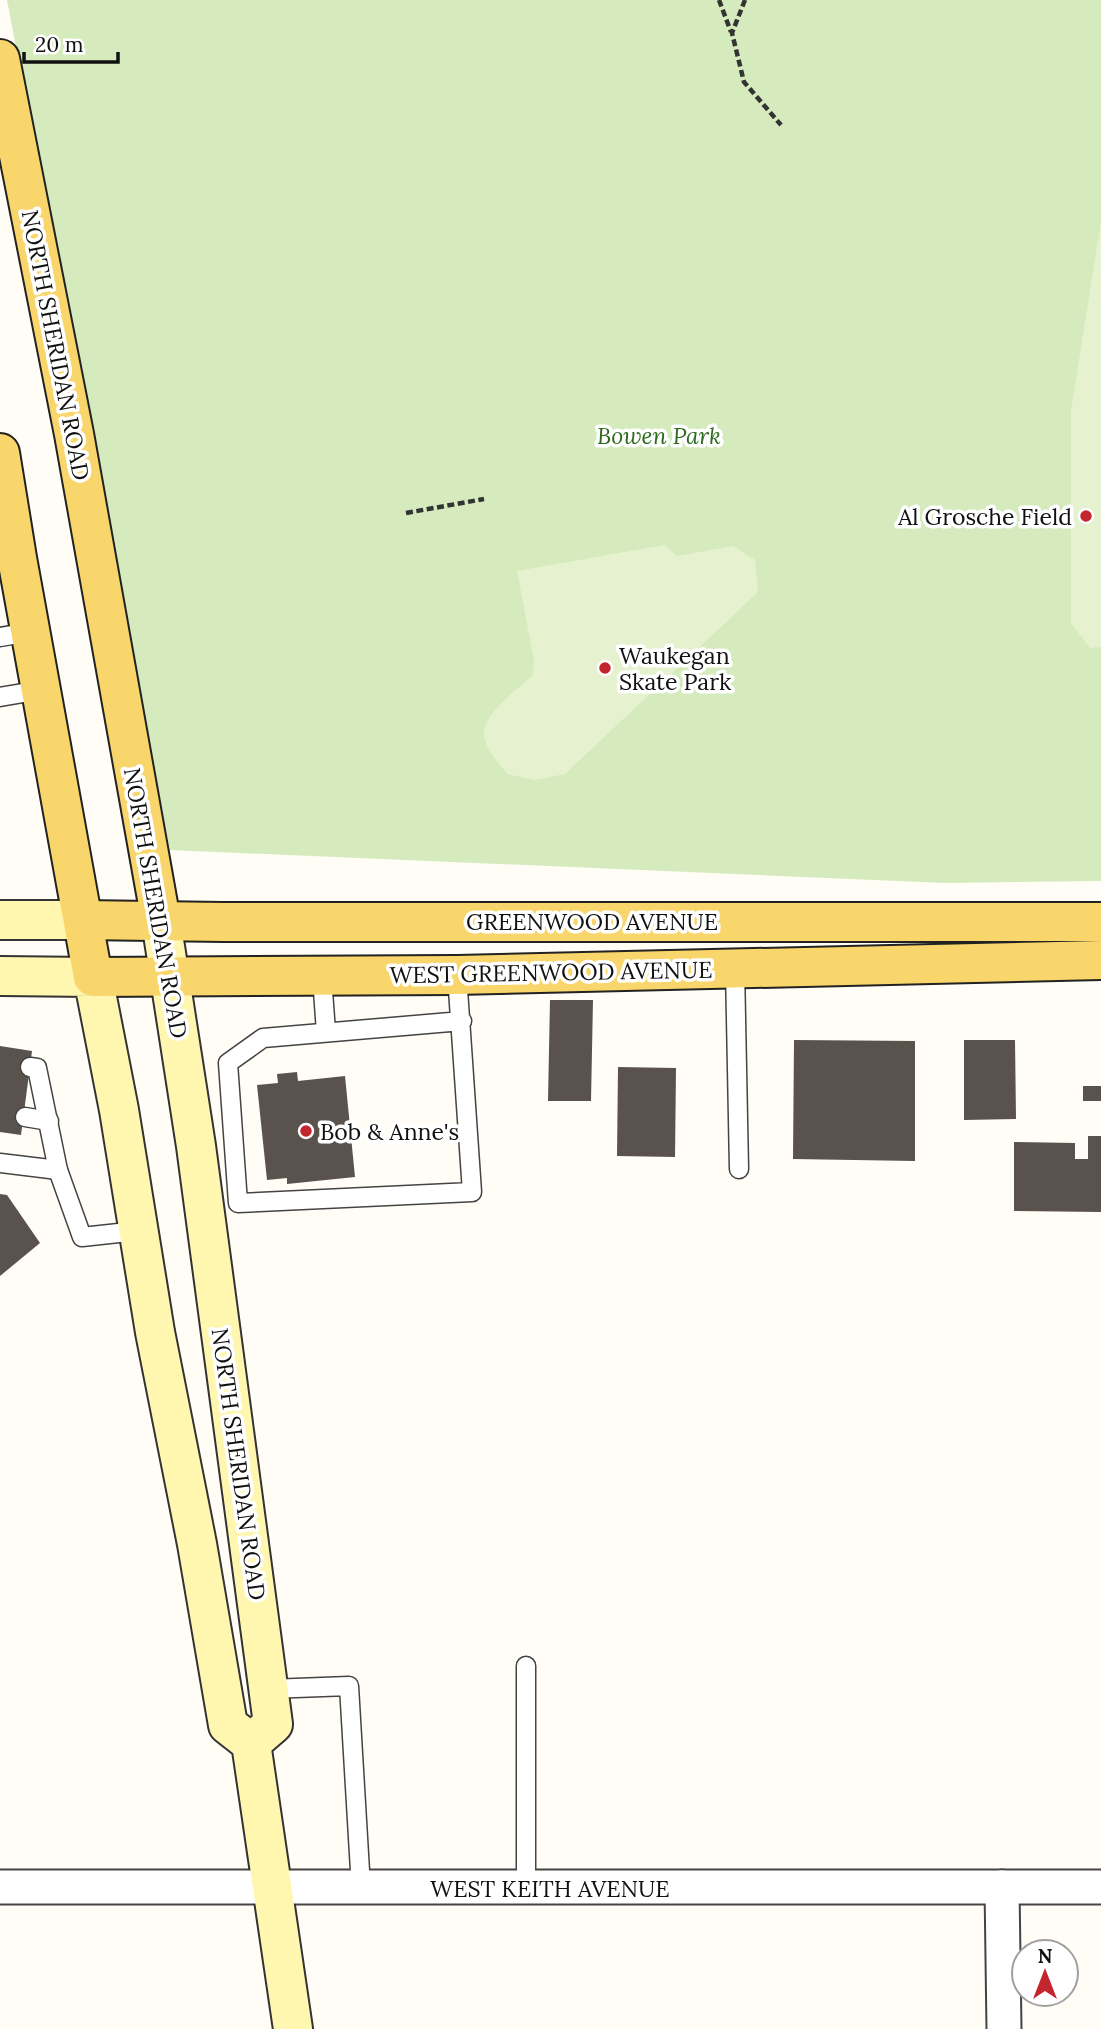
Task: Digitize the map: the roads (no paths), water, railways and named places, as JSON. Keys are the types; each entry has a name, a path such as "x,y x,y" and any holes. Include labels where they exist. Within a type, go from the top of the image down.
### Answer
{"main road":[{"name":"NORTH SHERIDAN ROAD","path":"0,59 74,434 161,921 196,1146 273,1724 251,1744"},
{"path":"0,453 15,635 41,690 228,1725 251,1744 293,2029"},
{"path":"0,920 83,920"},
{"name":"GREENWOOD AVENUE","path":"83,920 1101,922"},
{"name":"WEST GREENWOOD AVENUE","path":"0,976 322,977 1101,960"}],"street":[{"name":"WEST KEITH AVENUE","path":"0,1887 1101,1888"},
{"path":"1002,1887 1004,2029"}],"lane":[{"path":"0,697 41,690"},
{"path":"735,968 739,1169"},
{"path":"457,975 461,1021 472,1192 238,1203 228,1063 263,1038 461,1021"},
{"path":"322,977 326,1032"},
{"path":"30,1067 37,1068 58,1170 82,1237 137,1231"},
{"path":"25,1116 49,1121"},
{"path":"196,1146 233,1142"},
{"path":"0,1163 58,1170"},
{"path":"526,1665 526,1888"},
{"path":"269,1689 349,1686 361,1888"}],"place":[{"name":"Al Grosche Field","path":"1086,516"},
{"name":"Waukegan Skate Park","path":"605,668"},
{"name":"Bob & Anne's","path":"306,1131"}],"park label":[{"name":"Bowen Park","path":"659,435"}]}
